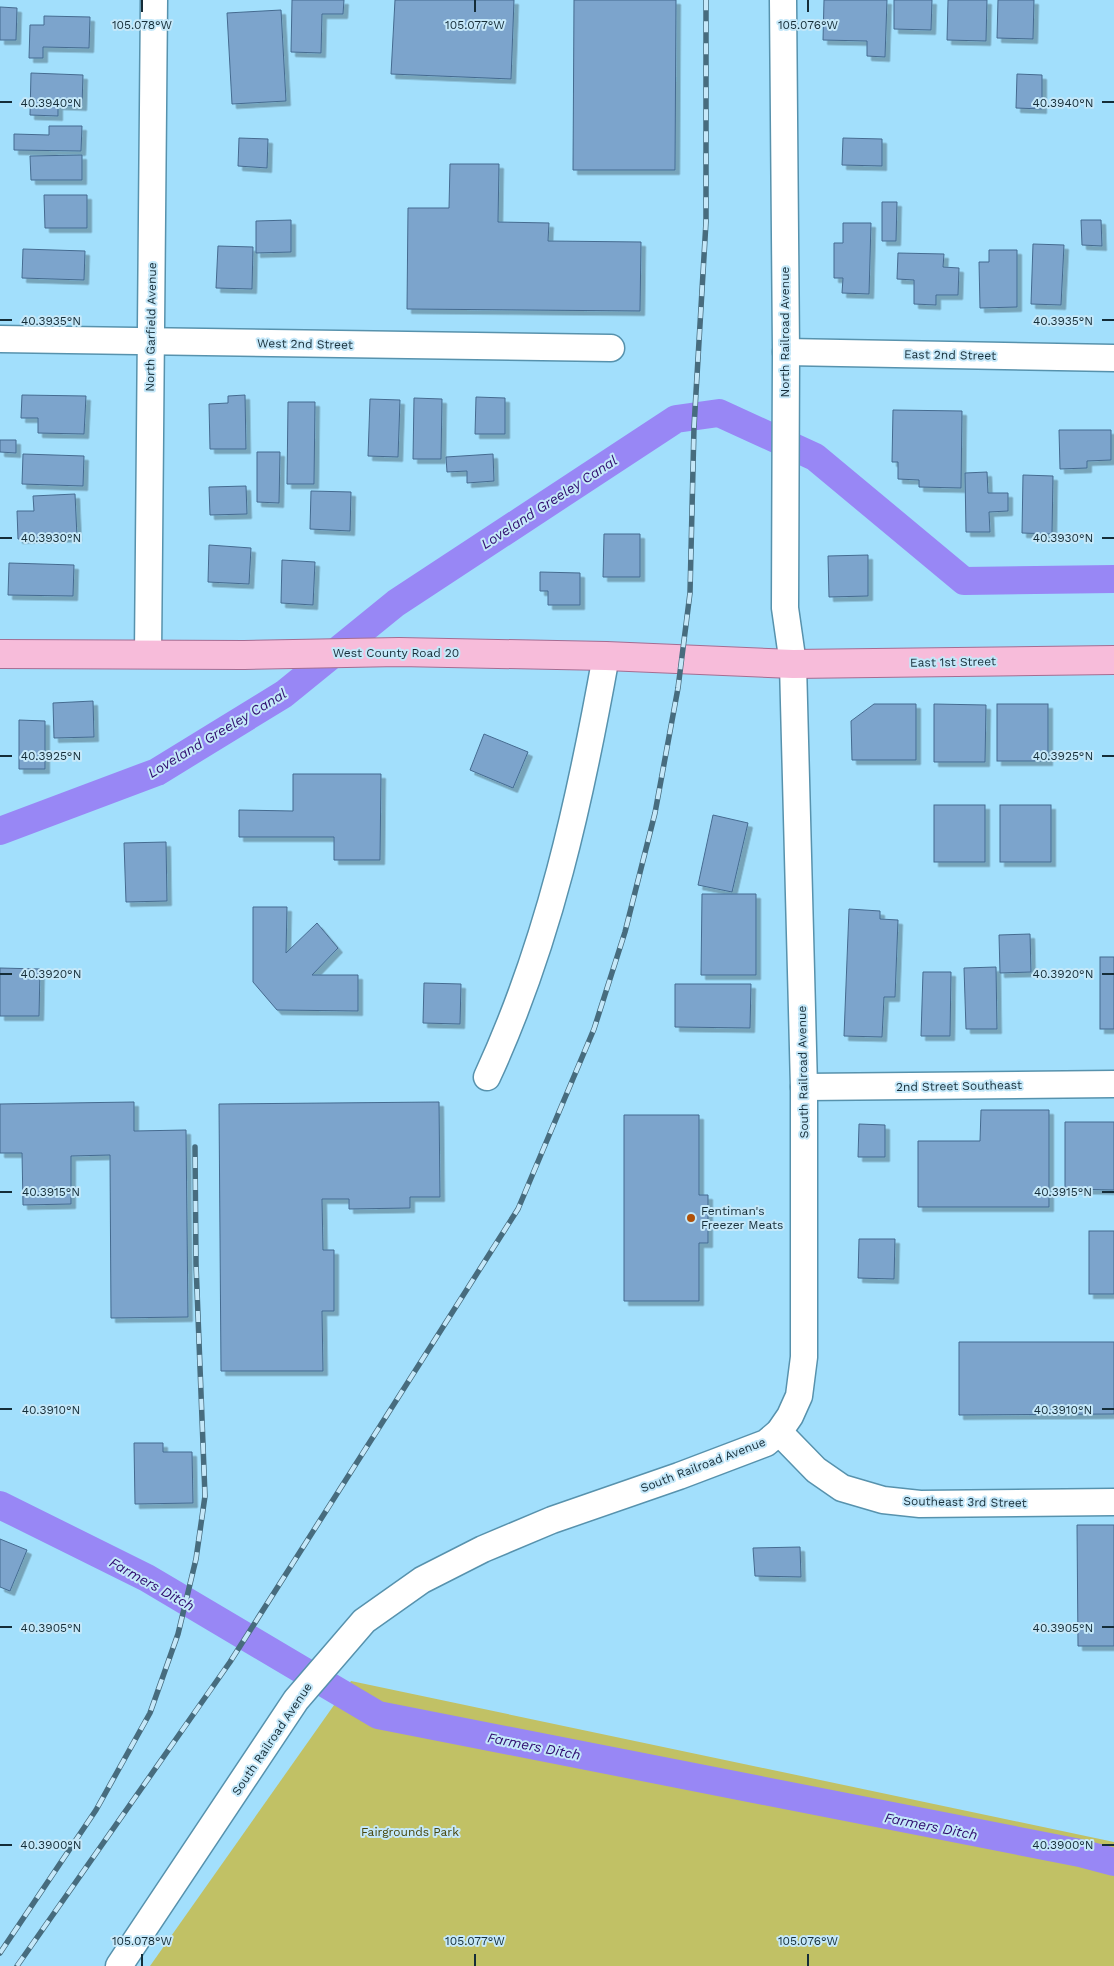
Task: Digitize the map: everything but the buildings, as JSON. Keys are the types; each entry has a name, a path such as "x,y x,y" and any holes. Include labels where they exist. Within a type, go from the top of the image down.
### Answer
{"main road":[{"name":"West County Road 20","path":"0,654 244,655 399,652 606,656 793,664"},
{"name":"East 1st Street","path":"793,664 1114,660"}],"street":[{"name":"North Garfield Avenue","path":"148,654 154,0"},
{"name":"North Railroad Avenue","path":"783,0 786,352 785,608 793,664"},
{"name":"West 2nd Street","path":"0,339 610,348"},
{"name":"East 2nd Street","path":"786,352 1114,358"},
{"path":"487,1077 528,982 563,863 606,656"},
{"name":"South Railroad Avenue","path":"119,1966 296,1700 364,1621 422,1580 483,1549 552,1520 680,1476 766,1443 779,1432 790,1416 799,1396 804,1357 804,1087 793,664"},
{"name":"2nd Street Southeast","path":"804,1087 1114,1084"},
{"name":"Southeast 3rd Street","path":"779,1432 816,1470 842,1488 883,1500 920,1504 1114,1502"}],"green space":[{"name":"Fairgrounds Park","path":"351,1681 1114,1842 1114,1966 150,1966"}],"waterway":[{"name":"Loveland Greeley Canal","path":"0,831 157,772 284,694 396,603 676,419 719,413 815,457 964,581 1114,579"},
{"name":"Farmers Ditch","path":"0,1505 147,1578 378,1715 1080,1853 1114,1862"}],"railway":[{"path":"17,1966 230,1662 518,1209 594,1029 625,932 655,813 678,688 690,593 694,427 706,222 706,0"},
{"path":"0,1953 96,1810 150,1713 178,1634 196,1559 205,1496 196,1264 195,1147"}],"place":[{"name":"Fentiman's Freezer Meats","path":"691,1218"}]}
